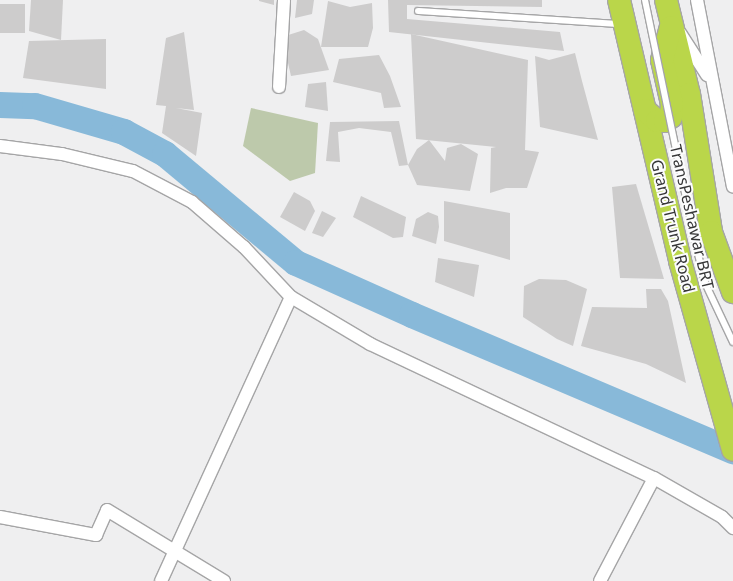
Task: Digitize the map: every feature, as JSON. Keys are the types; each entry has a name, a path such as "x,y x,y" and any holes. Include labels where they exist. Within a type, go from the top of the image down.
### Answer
{"highway":[{"name":"Grand Trunk Road","path":"619,0 680,261 712,381 733,450"},
{"path":"666,0 689,94 711,232 733,292"},
{"path":"645,110 657,121 665,121 671,117 672,104 662,60 672,23"}],"street":[{"path":"279,87 284,0"},
{"path":"697,0 712,83 728,139 733,187"},
{"path":"672,23 696,56 712,83"},
{"path":"0,146 62,154 133,171 192,202 244,247 291,296 370,344 654,478 722,517 733,528"},
{"path":"160,581 291,296"},
{"path":"600,581 654,478"},
{"path":"0,517 96,535 107,510 224,581"}],"lane":[{"name":"TransPeshawar BRT","path":"645,0 706,285 733,342"},
{"path":"418,11 626,24"}],"green space":[{"path":"251,108 318,123 315,173 290,181 243,146"}],"building":[{"path":"31,0 63,0 61,40 29,31"},
{"path":"259,0 274,0 274,5 259,1"},
{"path":"297,0 314,0 312,14 295,18"},
{"path":"388,0 542,0 542,7 407,5 407,19 560,32 564,51 389,32"},
{"path":"328,1 350,7 372,3 373,28 368,47 321,47"},
{"path":"0,4 25,4 25,33 0,33"},
{"path":"304,30 318,39 329,70 291,76 282,37"},
{"path":"184,32 194,110 176,108 202,113 196,156 162,133 166,106 156,105 166,38"},
{"path":"411,34 528,60 525,150 539,152 527,188 506,188 490,193 491,148 496,147 416,139"},
{"path":"106,39 106,89 23,78 29,41"},
{"path":"575,53 598,140 540,127 535,56 549,60"},
{"path":"379,55 390,76 401,107 384,108 381,93 333,82 339,59"},
{"path":"326,82 328,111 305,107 308,84"},
{"path":"399,121 408,165 399,166 391,132 359,128 338,132 340,162 326,161 330,122"},
{"path":"429,140 445,161 447,148 461,144 478,154 470,191 417,185 408,165 417,149"},
{"path":"636,184 664,279 620,278 612,187"},
{"path":"294,192 310,201 315,211 305,231 280,217"},
{"path":"361,196 406,217 403,237 393,238 353,217"},
{"path":"444,201 510,213 510,260 444,241"},
{"path":"322,211 336,218 323,237 312,233"},
{"path":"428,212 438,216 439,227 436,244 412,236 416,219"},
{"path":"438,258 479,265 474,297 435,282"},
{"path":"539,279 566,280 587,289 573,346 557,339 523,317 524,286"},
{"path":"646,289 661,289 668,301 686,383 646,364 581,346 592,307 647,308"}],"waterway":[{"path":"0,105 35,106 124,132 165,154 296,263 412,315 733,451"}]}
